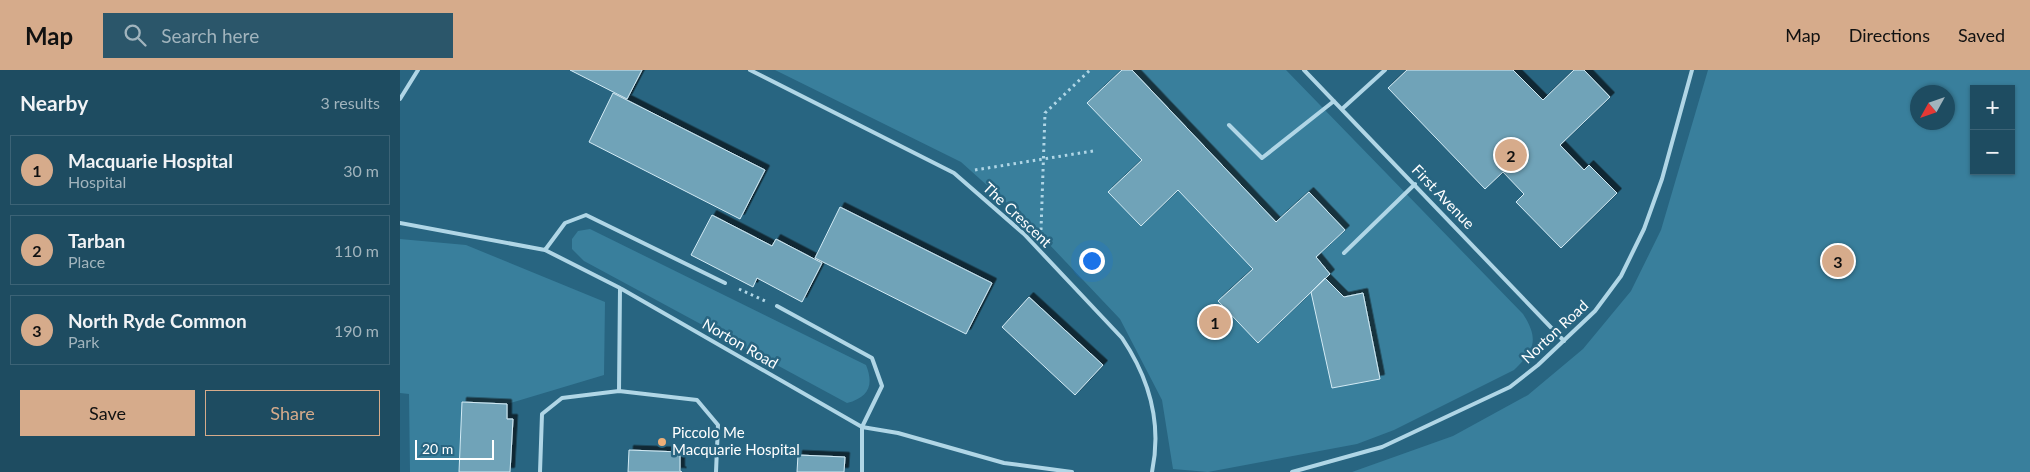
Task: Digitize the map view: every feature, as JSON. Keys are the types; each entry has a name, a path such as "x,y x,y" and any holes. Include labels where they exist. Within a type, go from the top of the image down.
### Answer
{"lane":[{"path":"400,99 418,70"},
{"name":"The Crescent","path":"750,70 954,173 1024,234 1122,338 1134,355 1145,379 1154,412 1156,436 1152,472"},
{"name":"First Avenue","path":"1304,70 1564,342"},
{"path":"1342,109 1385,70"},
{"name":"Norton Road","path":"1292,472 1382,447 1510,387 1538,366 1595,311 1621,276 1644,229 1662,179 1692,70"},
{"path":"1230,126 1262,158 1334,101"},
{"path":"1344,253 1415,184"},
{"path":"545,250 565,223 586,215 725,283"},
{"name":"Norton Road","path":"400,223 545,250 620,288 862,427 898,432 1004,463 1072,472"},
{"path":"619,391 620,288"},
{"path":"777,306 872,358 882,386 862,427 862,472"},
{"path":"540,472 542,414 562,398 619,391 698,400 718,425 716,472"}],"path":[{"path":"1040,251 1045,113 1090,70"},
{"path":"954,173 1093,151"},
{"path":"725,283 777,306"}],"shaded area":[{"path":"775,70 1286,70 1523,314 1533,337 1530,350 1514,370 1394,430 1357,444 1208,472 1173,469 1162,400 1120,319 1028,222 961,162"},
{"path":"1708,70 2030,70 2030,472 1352,472 1453,436 1528,395 1583,349 1631,291 1661,230"},
{"path":"590,229 866,365 869,379 868,389 865,394 847,403 584,261 572,249 572,239 578,231"},
{"path":"400,239 466,245 605,302 604,375 507,404 463,402 459,472 410,472 409,394 400,393"}],"building":[{"path":"570,70 642,70 627,99"},
{"path":"1122,70 1132,70 1276,222 1309,192 1345,230 1316,257 1330,274 1258,343 1218,301 1253,269 1178,190 1141,226 1108,192 1142,160 1087,103"},
{"path":"1407,70 1513,70 1543,100 1574,70 1584,70 1610,97 1560,145 1584,170 1589,165 1617,193 1561,248 1516,202 1524,194 1503,172 1485,189 1388,88"},
{"path":"613,93 765,170 740,219 589,142"},
{"path":"840,207 992,283 966,334 815,258"},
{"path":"712,215 772,246 776,239 822,263 802,302 757,278 753,287 691,255"},
{"path":"1325,278 1344,297 1363,293 1380,379 1332,388 1311,292"},
{"path":"1029,297 1103,365 1075,395 1002,327"},
{"path":"462,402 507,404 507,419 513,419 510,472 459,472"},
{"path":"629,450 680,452 680,471 682,472 628,472"},
{"path":"798,455 845,457 844,472 797,472"}],"place":[{"name":"Tarban","path":"1511,155"},
{"name":"North Ryde Common","path":"1838,261"},
{"name":"Macquarie Hospital","path":"1215,322"},
{"name":"Piccolo Me Macquarie Hospital","path":"662,442"}]}
